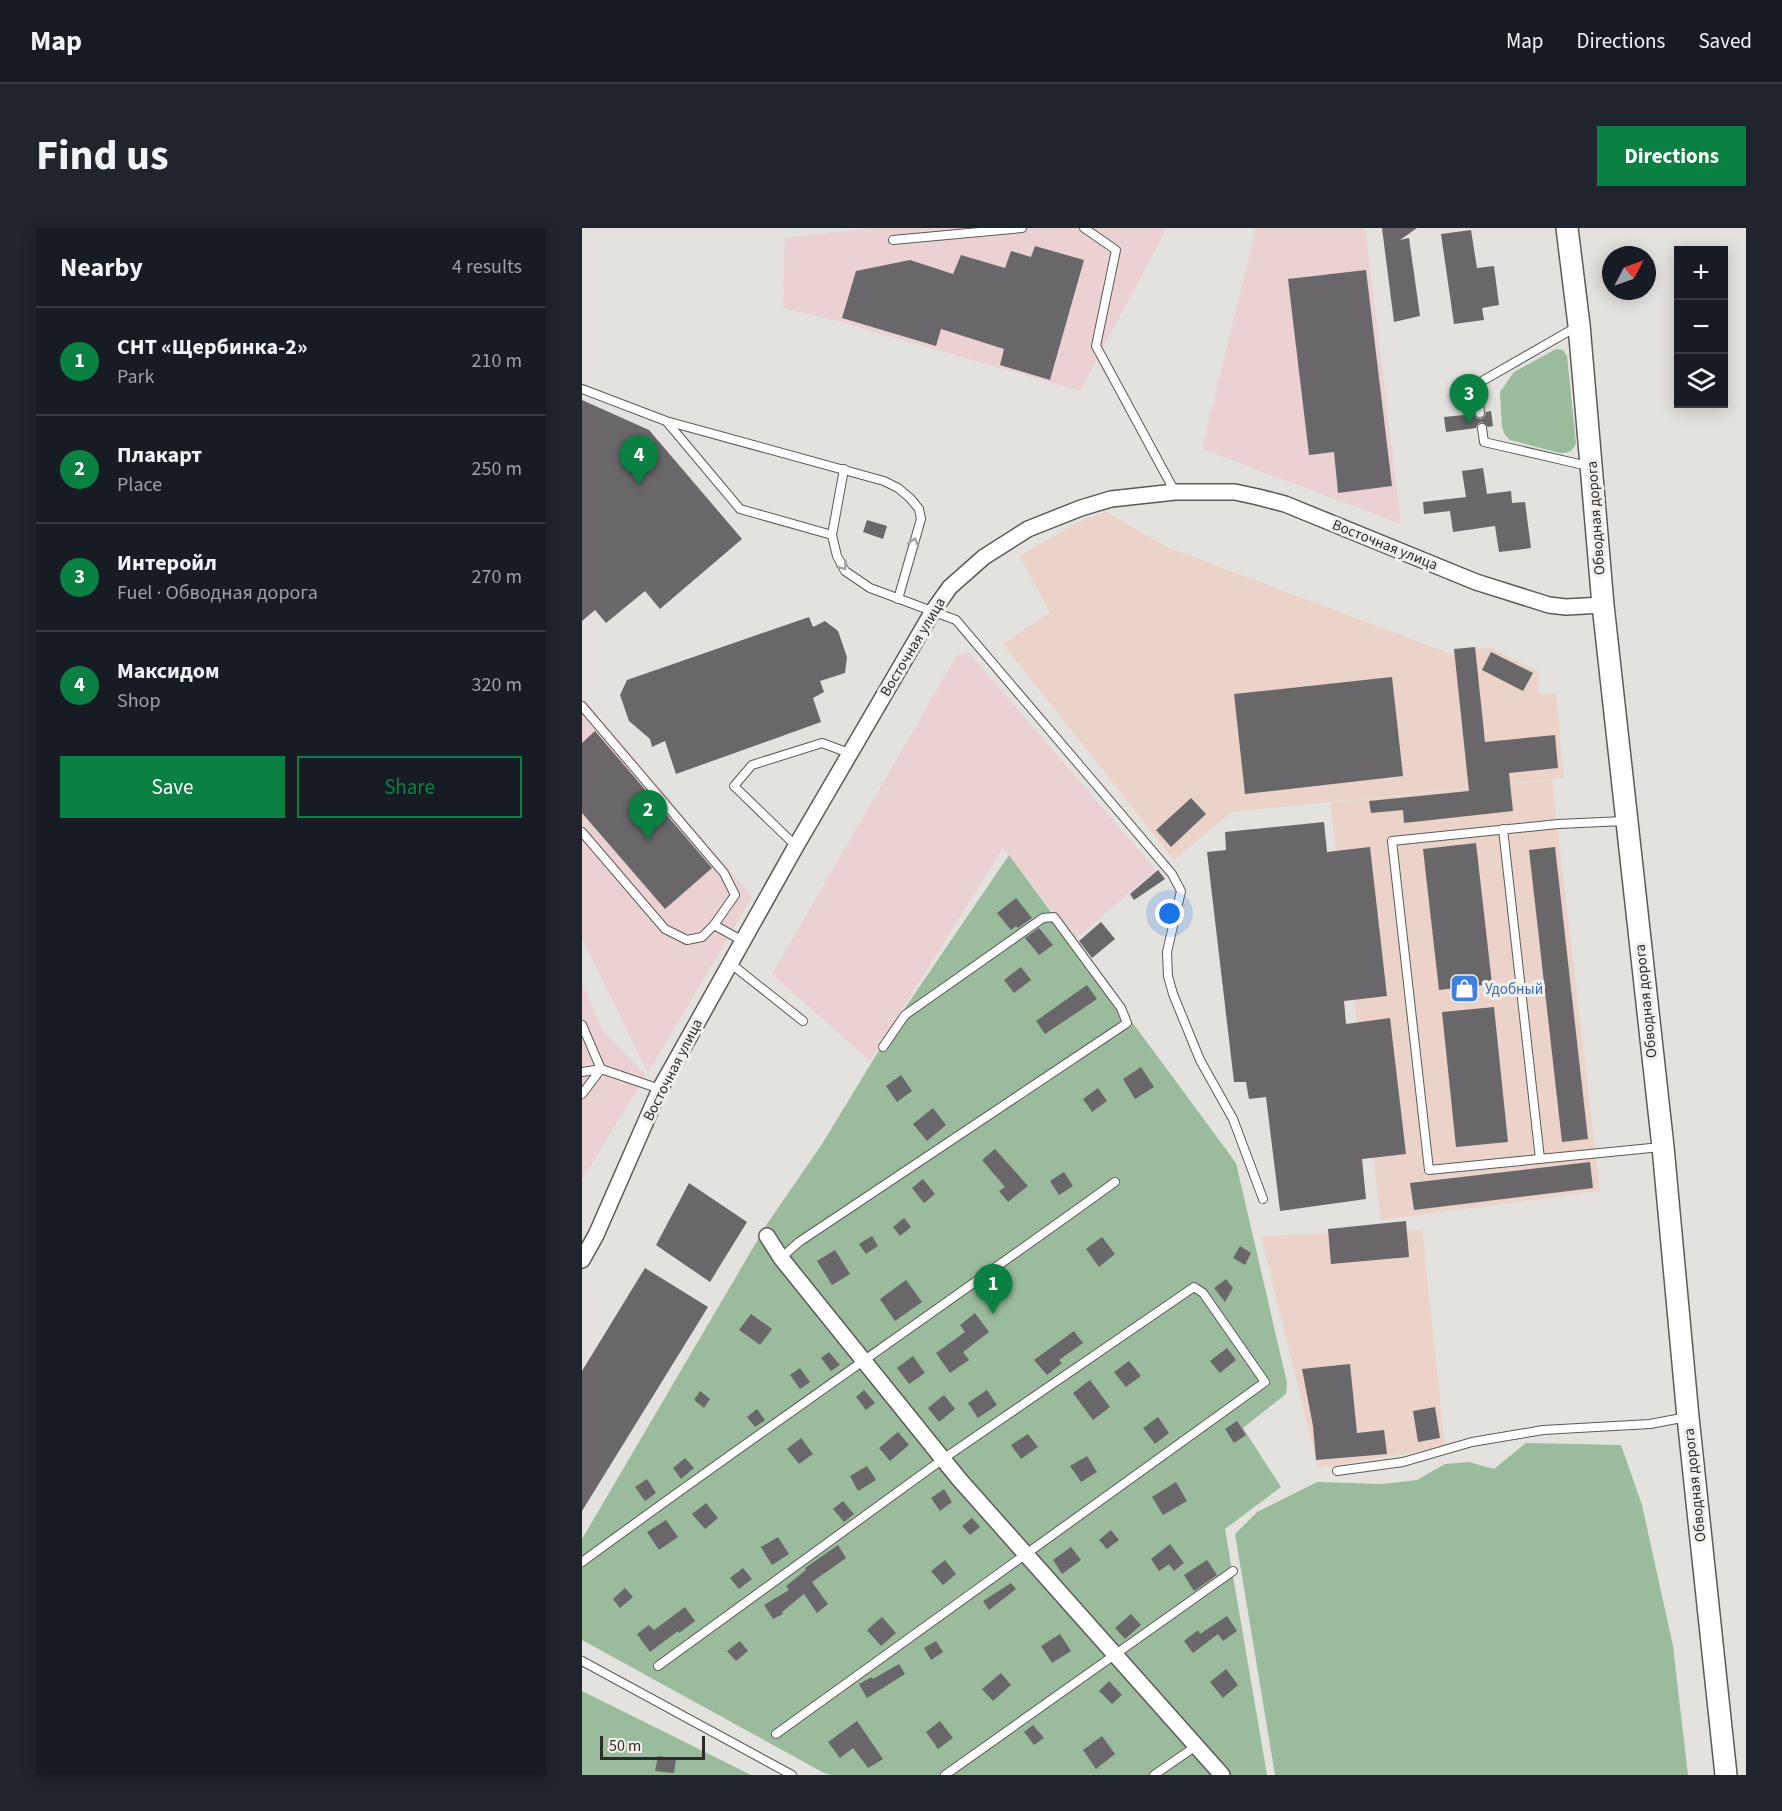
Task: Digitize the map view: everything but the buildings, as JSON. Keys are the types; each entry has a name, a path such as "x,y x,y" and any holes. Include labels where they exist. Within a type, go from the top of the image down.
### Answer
{"main road":[{"name":"Обводная дорога","path":"1567,228 1593,467 1603,605 1663,1147 1688,1416 1726,1775"}],"street":[{"name":"Восточная улица","path":"582,1260 596,1235 660,1089 849,753 933,611 950,587 984,557 1028,529 1111,499 1175,492 1235,492 1258,497 1311,515 1476,582 1549,605 1566,607 1603,605"},
{"path":"767,1236 781,1258 942,1459 1222,1775"}],"lane":[{"path":"893,240 1022,228"},
{"path":"1084,228 1116,250 1096,346 1175,492"},
{"path":"1480,413 1477,384 1579,325"},
{"path":"582,389 666,421 844,469 884,481 898,488 919,509 921,519 898,599"},
{"path":"666,421 740,509 832,535"},
{"path":"1482,428 1484,442 1593,467"},
{"path":"844,469 832,535 837,556 845,572 870,588 956,620 1172,874 1180,891 1167,952 1168,976 1173,994 1200,1060 1233,1119 1263,1199"},
{"path":"582,706 724,873 735,894 714,926 702,937 687,940 665,929 582,832"},
{"path":"796,846 734,786 752,765 822,743 849,753"},
{"path":"1626,821 1558,824 1392,841 1429,1170 1663,1147"},
{"path":"1503,829 1540,1159"},
{"path":"781,1258 799,1242 1127,1023 1121,1008 1054,917 1043,918 905,1015 883,1047"},
{"path":"714,926 743,941"},
{"path":"730,963 803,1021"},
{"path":"582,1025 601,1069"},
{"path":"582,1072 601,1069 660,1089"},
{"path":"582,1094 601,1069"},
{"path":"582,1562 718,1462 1115,1182"},
{"path":"658,1666 942,1459 1194,1287 1203,1293 1265,1382 776,1734"},
{"path":"1337,1471 1403,1462 1472,1442 1543,1430 1650,1424 1688,1416"},
{"path":"945,1775 1233,1571"},
{"path":"582,1660 792,1775"},
{"path":"1154,1775 1196,1746"}],"shaded area":[{"path":"870,228 1167,228 1080,391 837,321 783,308 785,238"},
{"path":"1256,228 1365,228 1401,524 1202,449"},
{"path":"1106,512 1167,547 1451,654 1489,647 1539,672 1538,694 1556,693 1564,778 1231,812 1174,860 1003,644 1050,612 1019,556 1079,522"},
{"path":"969,653 1156,870 1075,939 1003,848 870,1061 772,974 957,655"},
{"path":"585,700 752,897 648,1073 582,938 582,701"},
{"name":"Удобный","path":"1552,780 1600,1191 1381,1220 1330,803"},
{"path":"582,983 603,1031 646,1075 582,1180"},
{"path":"1422,1230 1445,1447 1318,1468 1261,1236"}],"green space":[{"path":"1556,349 1563,350 1567,356 1576,443 1572,450 1563,453 1510,440 1502,427 1500,392 1514,372"},
{"path":"1009,855 1236,1163 1287,1383 1286,1394 1243,1428 1281,1487 1225,1529 1267,1775 831,1775 582,1640 582,1539 767,1224 822,1144 903,1011"},
{"path":"1526,1443 1621,1445 1642,1505 1673,1646 1688,1775 1275,1775 1235,1534 1257,1512 1317,1482 1382,1484 1417,1480 1445,1464 1469,1462 1494,1469"},
{"path":"582,1691 751,1775 582,1775"}],"place":[{"name":"Интеройл","path":"1469,424"},
{"name":"Максидом","path":"639,485"},
{"name":"Плакарт","path":"648,840"},
{"name":"Удобный","path":"1464,989"},
{"name":"СНТ «Щербинка-2»","path":"993,1314"}]}
